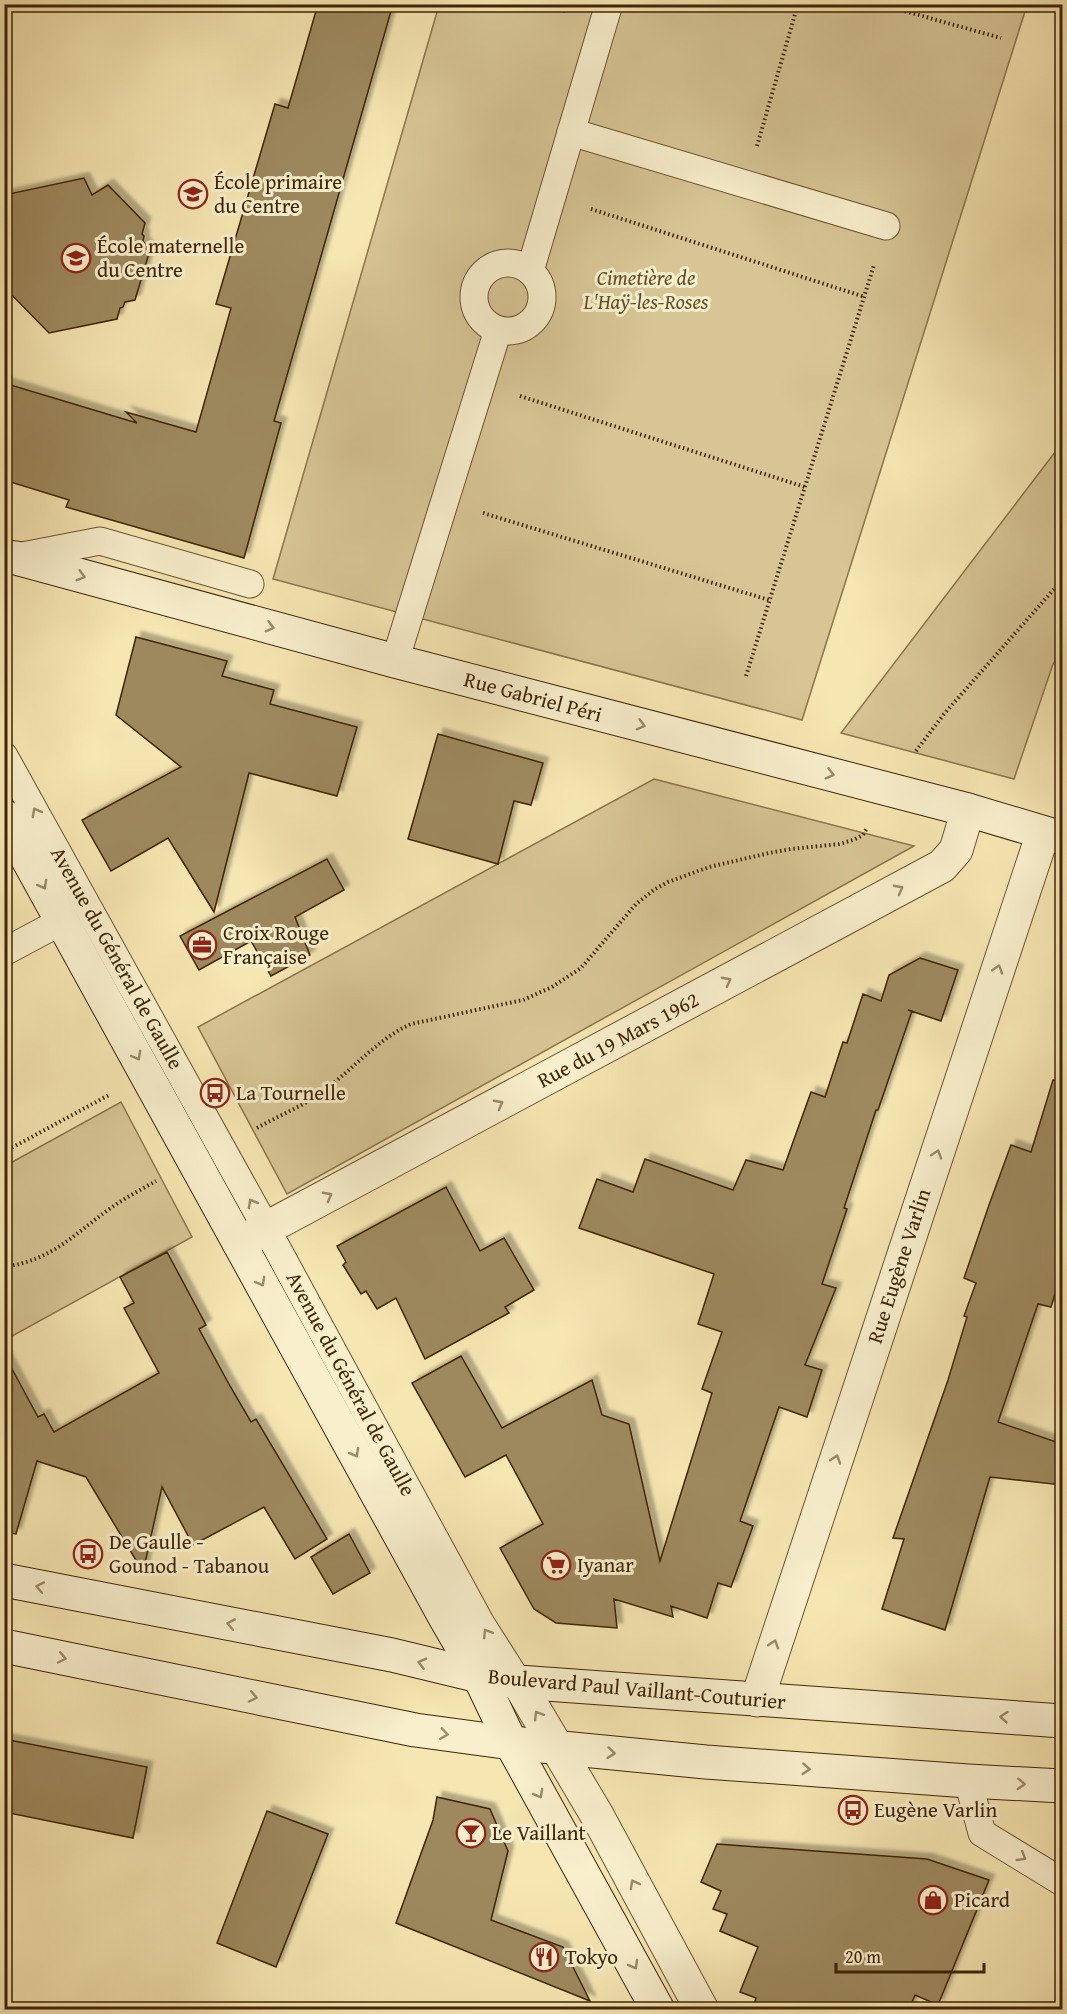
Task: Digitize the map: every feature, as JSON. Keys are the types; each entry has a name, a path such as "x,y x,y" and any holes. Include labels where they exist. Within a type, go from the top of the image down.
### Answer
{"street":[{"name":"Rue Gabriel Péri","path":"10,557 395,661 968,810 1053,836"},
{"name":"Rue du 19 Mars 1962","path":"253,1236 942,866 956,849 968,810"},
{"name":"Avenue du Général de Gaulle","path":"4,816 147,1075 253,1236 446,1619 479,1676 511,1743 658,2010"},
{"name":"Rue Eugène Varlin","path":"757,1700 1053,836"},
{"name":"Boulevard Paul Vaillant-Couturier","path":"4,1580 392,1655 479,1676 518,1682 1062,1721"},
{"path":"4,1646 415,1730 511,1743 706,1762 1062,1786"},
{"name":"Avenue du Général de Gaulle","path":"518,1682 598,1817 702,2010"}],"lane":[{"path":"530,271 609,4"},
{"path":"571,132 886,226"},
{"path":"502,263 520,266 530,271 540,285 542,294 538,312 533,320 525,327 507,331 489,326 478,313 474,295 479,278 486,271 502,263"},
{"path":"395,661 498,330"},
{"path":"10,557 100,541 250,584"},
{"name":"Avenue du Général de Gaulle","path":"4,756 253,1236 480,1622 518,1682"},
{"path":"4,952 62,921"},
{"path":"968,1781 982,1833 1062,1882"}],"path":[{"path":"746,184 798,4"},
{"path":"879,4 1001,38"},
{"path":"1055,4 1062,7"},
{"path":"552,196 864,297"},
{"path":"746,676 886,226"},
{"path":"481,383 805,487"},
{"path":"445,501 769,600"},
{"path":"911,759 944,714 1062,580"},
{"path":"255,1130 324,1091 396,1031 411,1024 523,1000 552,987 581,968 636,904 655,888 709,867 769,853 839,844 853,840 863,835 869,826"},
{"path":"4,1152 147,1075"},
{"path":"4,1267 34,1261 52,1252 111,1208 165,1175"}],"green space":[{"name":"Cimetière de L'Haÿ-les-Roses","path":"439,5 1027,5 802,720 273,579"},
{"path":"1062,443 1062,652 1053,664 1014,779 841,733"},
{"path":"654,779 914,846 287,1194 198,1027"},
{"path":"121,1102 192,1237 5,1340 5,1166"}],"building":[{"path":"318,4 393,4 274,421 281,423 244,558 66,507 69,500 4,480 4,383 137,423 126,412 196,432 231,308 216,304 275,104 288,108"},
{"name":"École maternelle du Centre","path":"84,178 92,195 108,185 145,223 143,241 150,250 135,300 125,302 120,308 117,319 49,333 4,287 4,195"},
{"path":"136,637 227,661 222,676 274,690 270,704 357,727 337,796 249,773 214,912 168,838 111,871 82,820 181,767 116,715"},
{"path":"438,734 543,763 531,805 514,801 498,864 408,839"},
{"path":"327,859 344,890 295,917 310,955 271,976 251,941 199,970 180,936"},
{"path":"920,958 958,970 941,1021 912,1011 878,1110 876,1110 822,1284 836,1288 805,1365 822,1370 807,1417 779,1407 740,1521 753,1526 731,1587 718,1583 707,1618 671,1606 673,1617 614,1599 617,1628 556,1623 534,1609 500,1548 543,1524 506,1455 465,1477 412,1383 461,1356 502,1428 592,1380 602,1415 629,1424 660,1561 712,1393 702,1389 722,1332 698,1324 714,1274 579,1228 597,1179 633,1192 645,1159 733,1190 746,1160 783,1170 811,1092 825,1097 843,1042 847,1043 863,994 881,1001 889,975"},
{"path":"1053,1080 1062,1081 1062,1271 1051,1307 1038,1304 998,1422 1062,1444 1062,1485 990,1477 945,1630 882,1609 904,1539 893,1538 948,1380 967,1317 964,1316 976,1283 964,1278 989,1205 1011,1145 1031,1152"},
{"path":"446,1187 480,1251 504,1238 534,1290 505,1307 509,1313 425,1359 396,1298 377,1309 366,1291 361,1294 343,1265 346,1262 337,1246"},
{"path":"167,1252 206,1325 199,1329 230,1386 251,1422 256,1419 327,1539 295,1559 264,1507 193,1545 162,1487 143,1572 86,1477 37,1461 16,1534 4,1532 4,1354 38,1417 44,1414 54,1432 159,1373 124,1308 134,1303 120,1277"},
{"path":"349,1534 370,1573 333,1594 311,1557"},
{"path":"4,1739 147,1767 133,1838 4,1812"},
{"path":"437,1797 490,1809 508,1851 491,1920 563,1947 590,2001 396,1923 433,1820"},
{"path":"267,1811 328,1834 276,1967 217,1943"},
{"path":"717,1844 927,1859 989,1880 938,2005 915,1995 909,2010 752,2010 756,1998 740,1992 758,1947 720,1931 727,1914 713,1909 721,1891 701,1882"}],"place":[{"name":"École primaire du Centre","path":"193,194"},
{"name":"École maternelle du Centre","path":"76,258"},
{"name":"Croix Rouge Française","path":"202,945"},
{"name":"La Tournelle","path":"215,1093"},
{"name":"De Gaulle - Gounod - Tabanou","path":"88,1554"},
{"name":"Iyanar","path":"556,1565"},
{"name":"Eugène Varlin","path":"853,1810"},
{"name":"Le Vaillant","path":"471,1833"},
{"name":"Picard","path":"933,1900"},
{"name":"Tokyo","path":"544,1957"}]}
